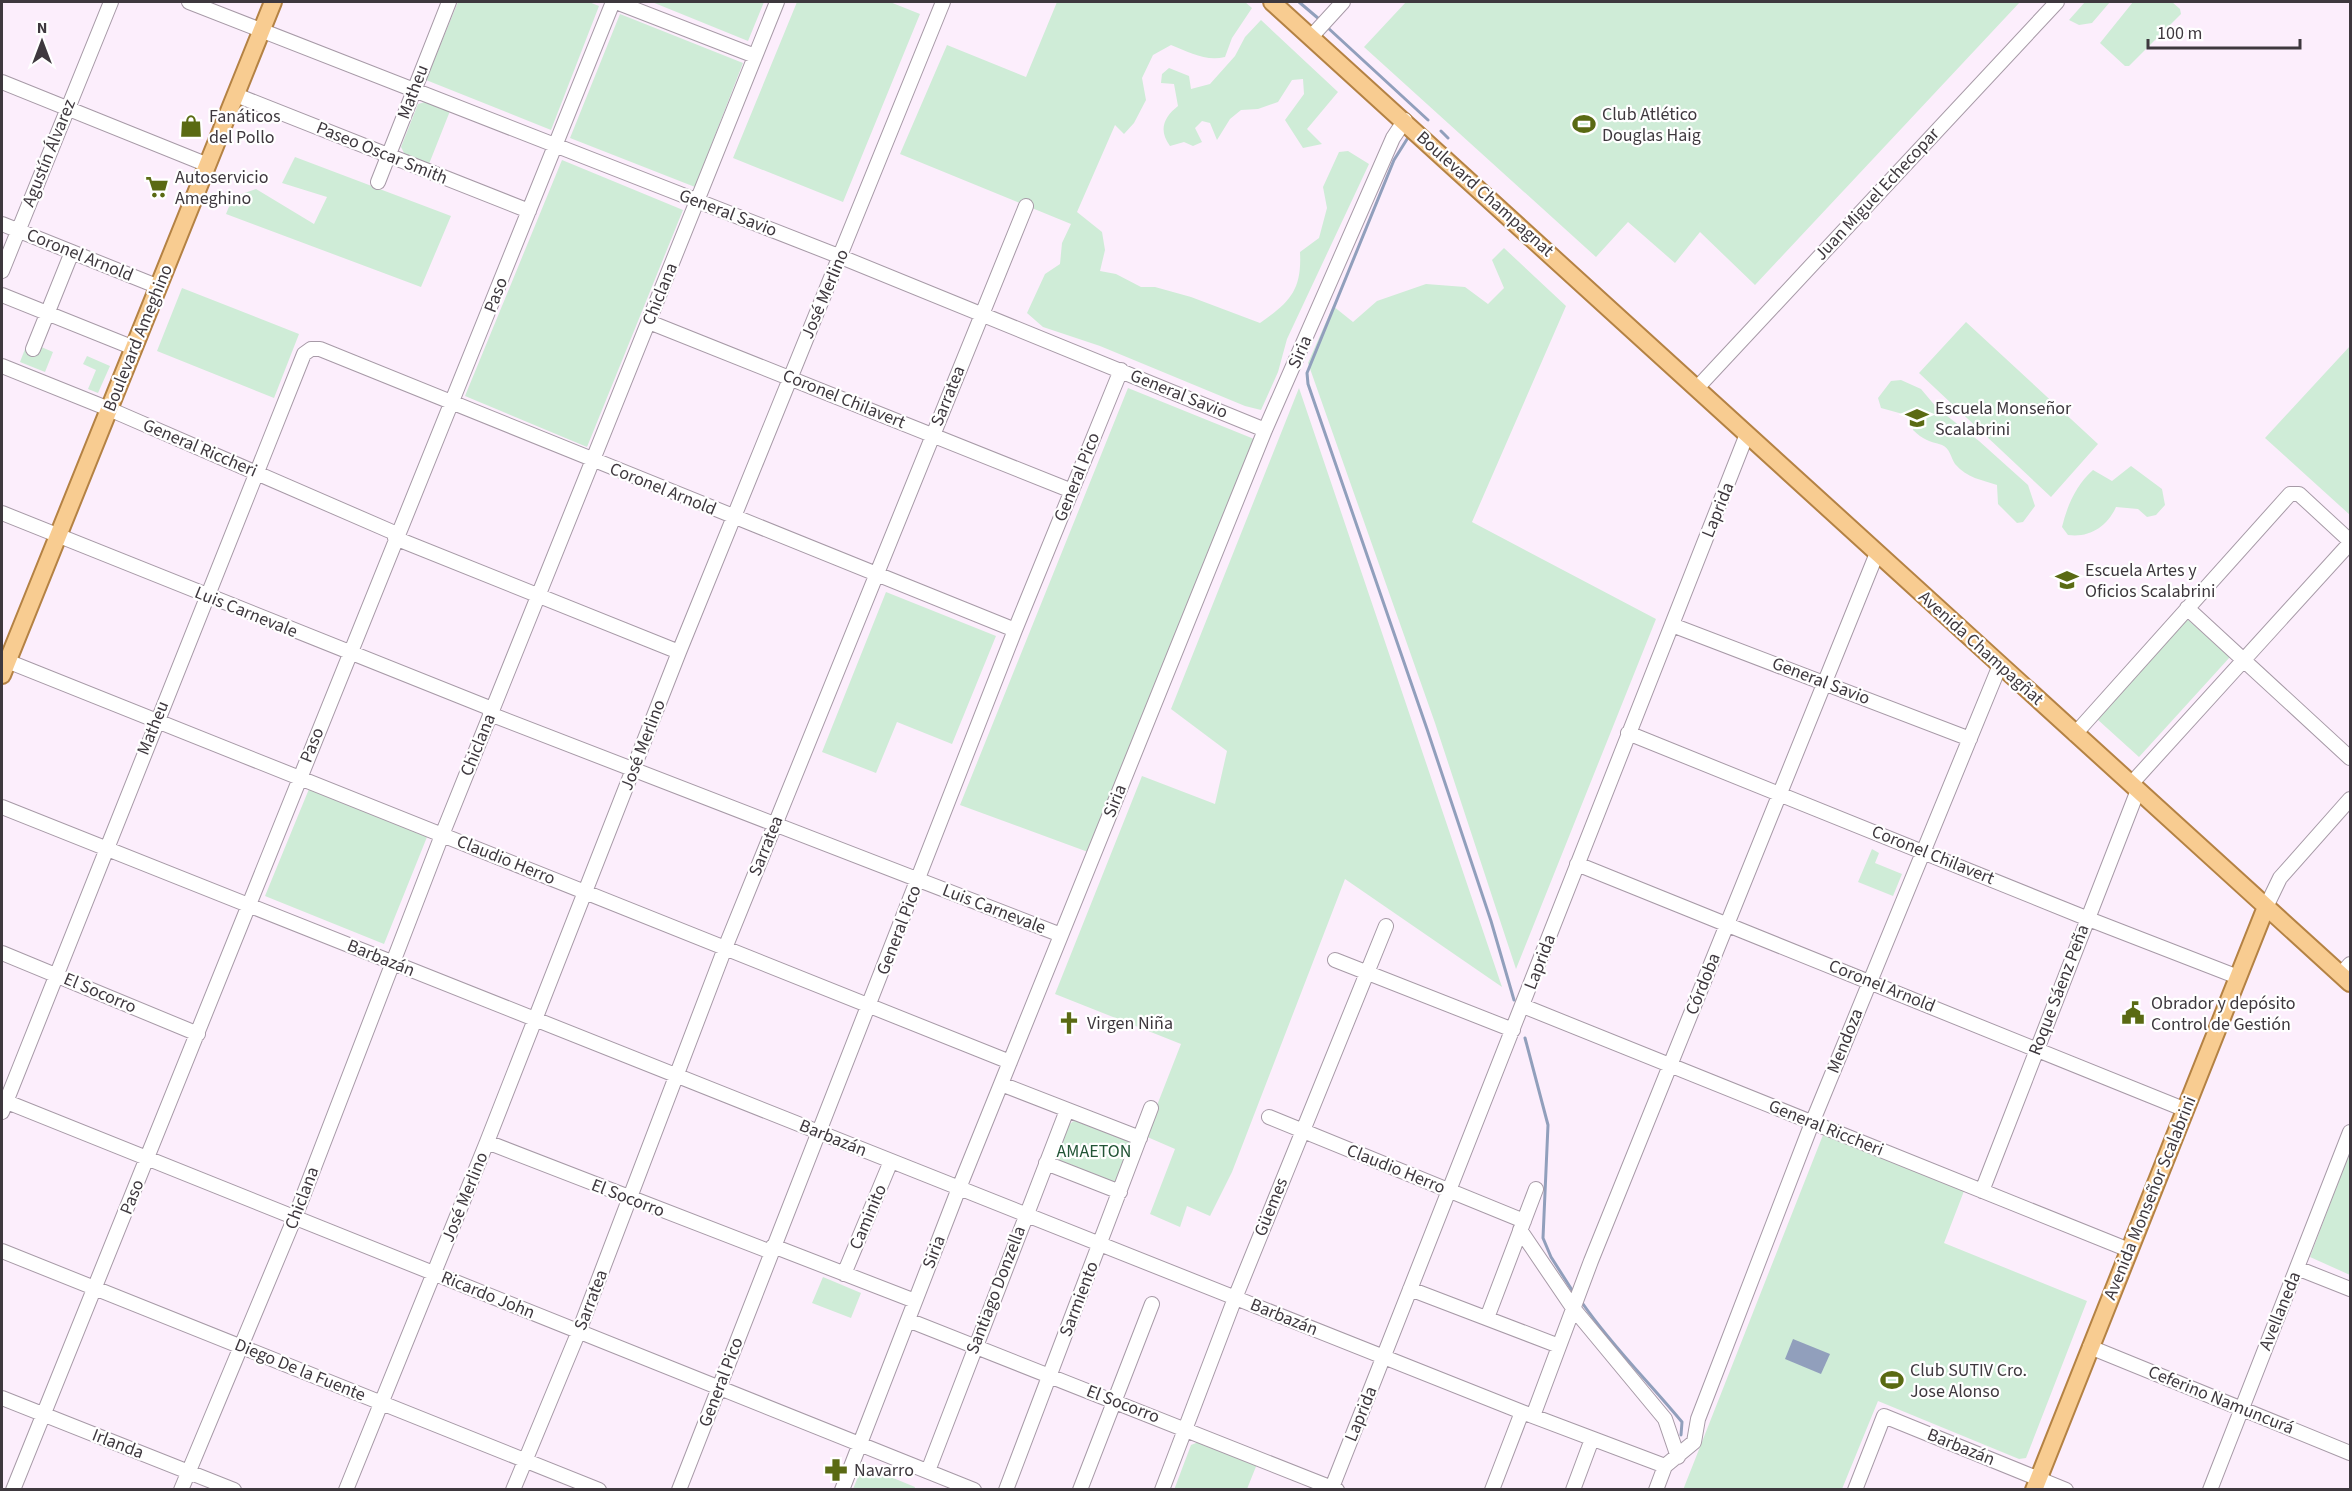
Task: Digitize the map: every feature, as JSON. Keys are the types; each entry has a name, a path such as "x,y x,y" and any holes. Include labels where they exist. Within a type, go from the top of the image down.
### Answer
{"main road":[{"name":"Boulevard Ameghino","path":"3,665 58,536 273,2"},
{"name":"Boulevard Champagnat","path":"1272,2 1405,120 1697,388"},
{"name":"Avenida Champagñat","path":"1697,388 2266,908 2347,973"},
{"name":"Avenida Monseñor Scalabrini","path":"2036,1484 2266,908"}],"street":[{"name":"Agustín Álvarez","path":"2,271 111,2"},
{"name":"General Savio","path":"189,2 841,257 1265,430"},
{"name":"Matheu","path":"378,182 448,2"},
{"path":"615,2 755,56"},
{"name":"Paso","path":"13,1490 148,1159 396,536 453,402 615,2"},
{"name":"Chiclana","path":"181,1490 295,1217 442,835 777,2"},
{"name":"José Merlino","path":"346,1490 487,1142 679,652 943,2"},
{"path":"1311,38 1343,2"},
{"name":"Juan Miguel Echecopar","path":"1697,388 2057,2"},
{"path":"2,81 208,165"},
{"name":"Paseo Oscar Smith","path":"236,95 529,211"},
{"name":"Siria","path":"842,1490 959,1188 1265,430 1393,138 1405,120"},
{"name":"Sarratea","path":"513,1490 579,1331 725,948 1026,206"},
{"name":"Coronel Arnold","path":"2,224 159,286"},
{"path":"33,349 72,252"},
{"path":"2,295 134,348"},
{"name":"Coronel Chilavert","path":"649,322 1072,490"},
{"name":"Matheu","path":"3,1104 304,354 311,349"},
{"name":"Coronel Arnold","path":"311,349 320,349 453,402 734,518 1015,630"},
{"name":"General Riccheri","path":"2,366 109,409 538,596 679,652"},
{"name":"General Pico","path":"679,1490 1015,630 1120,370"},
{"name":"Laprida","path":"1333,1489 1448,1190 1523,1006 1747,434"},
{"path":"2075,734 2290,494 2295,492 2350,542"},
{"name":"Luis Carnevale","path":"2,513 634,770 1061,935"},
{"name":"Roque Sáenz Peña","path":"1982,1191 2134,787 2350,542"},
{"name":"Córdoba","path":"1492,1490 1559,1346 1877,553"},
{"path":"2187,608 2350,758"},
{"name":"General Savio","path":"1672,624 1970,739"},
{"name":"Claudio Herro","path":"3,665 156,721 1010,1062"},
{"name":"Mendoza","path":"1665,1466 1694,1442 1698,1419 1812,1123 2000,665"},
{"name":"Coronel Chilavert","path":"1628,733 2238,977"},
{"path":"2266,908 2280,878 2350,799"},
{"name":"Barbazán","path":"2,807 105,850 676,1074 1527,1414 1665,1466"},
{"name":"Coronel Arnold","path":"1577,864 2186,1110"},
{"name":"Güemes","path":"1162,1490 1235,1298 1386,926"},
{"name":"El Socorro","path":"2,953 198,1034"},
{"path":"1335,960 1513,1030"},
{"name":"General Riccheri","path":"1523,1006 2129,1250"},
{"path":"1001,1084 1140,1138"},
{"name":"Ricardo John","path":"3,1104 295,1217 974,1490"},
{"name":"Sarmiento","path":"1006,1490 1151,1108"},
{"name":"Santiago Donzella","path":"928,1471 974,1346 1067,1110"},
{"name":"Claudio Herro","path":"1269,1117 1448,1190 1522,1226"},
{"name":"Avellaneda","path":"2210,1490 2350,1132"},
{"name":"El Socorro","path":"487,1142 629,1199 915,1301"},
{"name":"Caminito","path":"844,1274 891,1161"},
{"path":"1046,1163 1120,1192"},
{"path":"1487,1318 1536,1189"},
{"path":"1522,1226 1574,1308 1665,1419 1678,1457"},
{"name":"Diego De la Fuente","path":"2,1251 599,1490"},
{"path":"2297,1268 2350,1288"},
{"path":"1410,1289 1559,1346"},
{"path":"1080,1490 1152,1304"},
{"name":"El Socorro","path":"908,1320 1186,1428 1333,1489"},
{"name":"Ceferino Namuncurá","path":"2090,1347 2350,1453"},
{"name":"Irlanda","path":"2,1398 234,1490"},
{"name":"Barbazán","path":"1855,1490 1884,1416 2036,1484 2066,1490"},
{"path":"1573,1490 1592,1439"},
{"path":"1656,1490 1665,1466"}],"green space":[{"path":"458,2 589,2 599,6 551,130 426,80"},
{"path":"652,2 764,2 748,41"},
{"path":"797,2 890,2 920,14 843,202 733,158"},
{"path":"1057,2 1245,2 1252,8 1232,38 1225,57 1204,57 1171,45 1153,55 1142,78 1146,100 1134,123 1124,134 1115,125 1077,212 1102,232 1105,250 1100,271 1116,274 1141,287 1155,287 1191,297 1260,323 1292,294 1299,276 1300,252 1319,238 1327,208 1323,187 1339,152 1348,151 1369,164 1287,339 1278,372 1261,410 1245,406 1100,346 1043,327 1027,313 1045,274 1060,264 1062,243 1071,224 900,154 947,45 1026,77"},
{"path":"1406,2 2020,2 1755,285 1700,232 1675,263 1628,222 1596,257 1364,47"},
{"path":"2085,2 2110,2 2092,23 2079,25 2069,20"},
{"path":"2133,2 2172,2 2180,9 2181,14 2129,66 2125,66 2100,43"},
{"path":"620,14 743,63 695,187 570,138"},
{"path":"1261,20 1338,92 1307,129 1322,144 1303,148 1285,120 1304,94 1303,79 1292,80 1278,102 1258,109 1241,110 1230,119 1217,140 1210,123 1202,121 1195,128 1202,142 1193,146 1184,142 1170,146 1164,135 1164,124 1178,106 1174,84 1161,83 1162,74 1169,68 1189,76 1191,89 1210,84 1235,56 1245,37"},
{"path":"425,102 450,111 429,164 405,155 401,147 418,104"},
{"path":"295,157 451,216 421,287 226,214 233,197 256,189 314,224 327,197 282,183"},
{"path":"562,160 683,210 587,447 465,396"},
{"path":"1504,248 1566,306 1472,522 1656,619 1516,969 1435,723 1308,363 1333,306 1353,322 1377,301 1426,284 1465,287 1488,304 1504,288 1492,260"},
{"path":"182,288 299,334 274,398 157,351"},
{"path":"1966,322 2098,444 2051,497 1919,373"},
{"path":"39,346 53,352 45,372 20,362 25,349 36,354"},
{"path":"2350,346 2350,515 2265,438"},
{"path":"87,356 110,366 98,393 88,389 96,370 83,364"},
{"path":"1901,380 1921,389 1937,408 1979,441 2028,485 2035,506 2023,522 2017,523 1998,504 1997,485 1975,478 1960,469 1945,446 1923,438 1913,430 1914,422 1910,416 1881,408 1878,398 1891,381"},
{"path":"1128,388 1254,439 1088,852 960,805"},
{"path":"1299,388 1502,987 1345,879 1232,1172 1210,1216 1187,1206 1180,1227 1150,1214 1175,1149 1145,1136 1181,1044 1055,994 1142,776 1215,804 1227,751 1171,709"},
{"path":"2131,466 2162,489 2165,505 2156,515 2147,517 2138,509 2116,507 2108,520 2096,530 2083,535 2068,535 2062,527 2067,511 2077,489 2087,476 2093,470 2112,481"},
{"path":"886,592 996,636 952,744 897,722 876,773 822,752"},
{"path":"2187,619 2230,657 2139,757 2097,719"},
{"path":"309,789 427,837 384,944 265,896"},
{"path":"1872,849 1879,853 1875,863 1902,874 1893,896 1858,882"},
{"name":"AMAETON","path":"1076,1120 1126,1139 1130,1143 1117,1180 1112,1182 1059,1162 1058,1151 1061,1138"},
{"name":"Club SUTIV Cro. Jose Alonso","path":"1823,1135 1964,1191 1944,1243 2087,1301 2026,1458 2019,1459 1878,1401 1842,1489 1683,1490"},
{"path":"2350,1151 2350,1275 2310,1257"},
{"path":"823,1277 861,1293 851,1318 812,1303"},
{"path":"1201,1441 1257,1464 1247,1489 1174,1490 1191,1445"},
{"path":"869,1468 915,1487 914,1490 853,1489 860,1472"}],"water":[{"path":"1793,1339 1830,1354 1821,1374 1785,1359"}],"waterway":[{"path":"1299,2 1319,19"},
{"path":"1327,27 1428,120"},
{"path":"1441,131 1448,138"},
{"path":"1409,136 1394,160 1307,373 1308,384 1427,729 1491,921 1514,1000"},
{"path":"1525,1038 1548,1125 1543,1238 1551,1257 1572,1290"},
{"path":"1583,1304 1618,1349 1682,1422 1681,1435"}],"place":[{"name":"Club Atlético Douglas Haig","path":"1584,124"},
{"name":"Fanáticos del Pollo","path":"191,126"},
{"name":"Autoservicio Ameghino","path":"157,187"},
{"name":"Escuela Monseñor Scalabrini","path":"1917,418"},
{"name":"Escuela Artes y Oficios Scalabrini","path":"2067,580"},
{"name":"Obrador y depósito Control de Gestión","path":"2133,1013"},
{"name":"Virgen Niña","path":"1069,1023"},
{"name":"Club SUTIV Cro. Jose Alonso","path":"1892,1380"},
{"name":"Navarro","path":"836,1470"}]}
